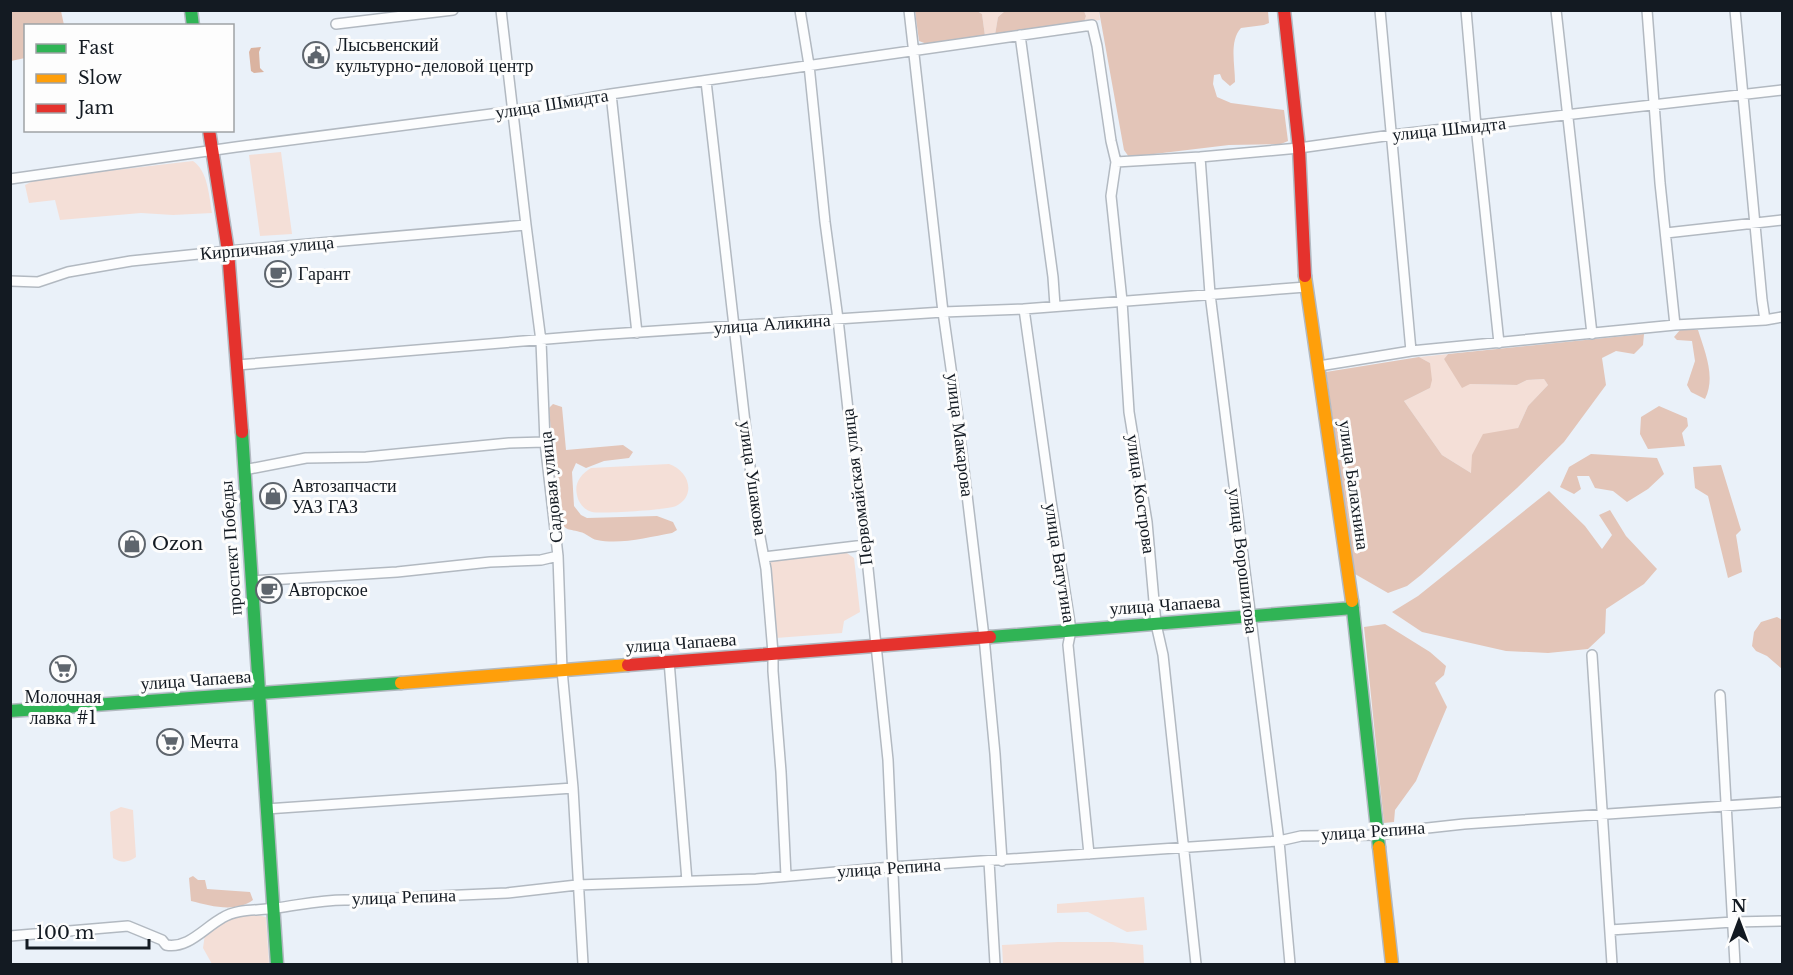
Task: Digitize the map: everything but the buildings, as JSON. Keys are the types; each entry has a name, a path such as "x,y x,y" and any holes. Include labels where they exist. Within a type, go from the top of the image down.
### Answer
{"street":[{"path":"336,24 453,10"},
{"name":"Садовая улица","path":"501,10 541,341 545,442 558,555 562,670 573,788 583,964"},
{"name":"Первомайская улица","path":"800,10 809,65 850,431 857,463 888,760 897,964"},
{"name":"улица Макарова","path":"909,10 943,312 959,423 984,637 1002,861"},
{"name":"улица Балахнина","path":"1284,10 1299,148 1306,287 1353,608 1392,964"},
{"path":"1380,10 1411,351"},
{"path":"1466,10 1498,343"},
{"path":"1556,10 1592,334"},
{"path":"1647,10 1675,325"},
{"path":"1735,10 1765,320"},
{"name":"улица Шмидта","path":"10,179 514,111 611,94 1092,25"},
{"name":"улица Кострова","path":"1092,25 1116,162 1111,196 1122,301 1129,412 1147,522 1156,624 1163,655 1196,964"},
{"path":"1020,35 1055,306"},
{"name":"улица Ушакова","path":"706,81 755,510 764,557 773,653 786,876"},
{"name":"улица Шмидта","path":"1116,162 1299,148 1392,135 1782,90"},
{"path":"611,94 637,333"},
{"name":"проспект Победы","path":"209,132 228,251 277,964"},
{"name":"улица Ворошилова","path":"1200,157 1210,294 1279,841 1290,964"},
{"path":"1666,233 1782,220"},
{"name":"Кирпичная улица","path":"10,281 38,282 68,272 131,261 526,225"},
{"name":"улица Аликина","path":"237,365 637,333 943,312 1024,309 1306,287"},
{"name":"улица Ватутина","path":"1024,309 1071,630 1068,645 1089,854"},
{"path":"1318,366 1411,351 1782,317"},
{"path":"244,470 306,458 366,457 509,443 545,442"},
{"path":"764,557 865,544"},
{"path":"252,581 541,560 558,555"},
{"name":"улица Чапаева","path":"10,711 259,694 1353,608"},
{"path":"1592,655 1612,964"},
{"path":"669,662 687,881"},
{"path":"1720,695 1735,964"},
{"path":"266,808 573,788"},
{"name":"улица Репина","path":"10,936 128,926 162,940 166,945 174,946 199,935 224,916 249,910 272,909 333,899 507,892 577,885 786,876 1279,841 1301,836 1379,835 1464,824 1782,802"},
{"path":"988,861 995,964"},
{"path":"1610,930 1782,921"}],"shaded area":[{"path":"10,11 61,11 64,24 24,24 24,58 11,61"},
{"path":"915,11 977,11 982,14 985,36 927,44 919,41"},
{"path":"977,11 1005,11 998,17 995,35 985,36 982,14"},
{"path":"1005,11 1084,11 1086,16 1084,22 995,35 998,17"},
{"path":"1084,11 1099,11 1100,20 1084,22 1086,16"},
{"path":"1099,11 1268,11 1269,23 1241,28 1237,33 1234,46 1235,82 1230,86 1220,74 1214,75 1213,84 1217,97 1231,103 1284,110 1288,141 1281,144 1229,145 1129,157 1124,150"},
{"path":"261,47 260,68 264,72 254,73 251,71 249,52 251,48"},
{"path":"281,152 292,234 260,236 249,155"},
{"path":"193,161 205,177 212,213 173,215 141,213 60,220 55,200 29,203 25,185 37,179"},
{"path":"1680,330 1698,330 1706,356 1710,382 1705,399 1691,392 1687,385 1695,361 1692,341 1677,340 1674,337"},
{"path":"1644,334 1643,345 1634,354 1616,351 1602,358 1606,385 1564,442 1421,575 1407,586 1388,593 1355,574 1326,372 1419,357 1430,363 1432,380 1430,388 1404,401 1442,455 1471,473 1472,455 1483,434 1518,428 1528,406 1548,385 1544,379 1527,380 1517,385 1470,384 1462,388 1444,359 1448,354"},
{"path":"1448,354 1444,359 1470,384 1517,385 1527,380 1544,379 1548,385 1528,406 1518,428 1471,473 1442,455 1404,401 1430,388 1430,363 1419,357"},
{"path":"553,404 562,407 566,450 623,445 633,452 629,458 604,461 586,468 576,463 572,472 574,506 581,515 587,518 657,516 673,522 677,530 672,533 615,542 595,539 565,528 558,518 549,408"},
{"path":"1659,406 1687,418 1688,426 1682,433 1685,446 1648,449 1640,434 1641,417"},
{"path":"1591,454 1657,458 1664,474 1648,489 1627,502 1613,491 1595,488 1589,476 1577,476 1581,489 1574,494 1560,487 1569,467"},
{"path":"669,464 676,467 686,477 688,484 687,496 676,506 620,512 592,512 582,505 578,498 577,483 581,476 591,468"},
{"path":"1721,465 1741,530 1736,535 1742,572 1728,578 1708,496 1695,488 1693,467"},
{"path":"1549,491 1585,526 1602,549 1612,535 1599,515 1610,510 1626,536 1657,569 1644,584 1606,609 1605,633 1588,649 1548,653 1506,651 1422,632 1392,612 1418,596"},
{"path":"844,551 854,558 860,612 844,621 842,633 776,638 770,559"},
{"path":"1777,617 1782,620 1782,669 1752,646 1754,632 1761,622"},
{"path":"1385,624 1430,652 1446,666 1444,675 1435,683 1447,707 1416,781 1395,810 1394,822 1384,823 1364,627"},
{"path":"121,807 133,810 136,857 125,862 113,858 110,812"},
{"path":"193,876 198,880 205,880 207,889 250,892 253,900 231,907 191,901 189,878"},
{"path":"1144,897 1147,930 1127,932 1088,912 1057,913 1057,904"},
{"path":"250,913 266,917 269,964 212,964 203,948 205,934 223,921"},
{"path":"1112,942 1143,945 1144,964 1003,964 1002,945"}],"traffic: fast":[{"path":"191,10 193,24"},
{"path":"242,432 277,964"},
{"path":"1352,601 1379,847"},
{"path":"990,637 1353,608"},
{"path":"10,711 401,683"}],"traffic: slow":[{"path":"1305,276 1352,601"},
{"path":"401,683 628,665"},
{"path":"1379,847 1392,964"}],"traffic: jam":[{"path":"1284,10 1299,148 1305,276"},
{"path":"209,132 228,251 242,432"},
{"path":"628,665 990,637"}],"place":[{"name":"Лысьвенский культурно-деловой центр","path":"316,55"},
{"name":"Гарант","path":"278,274"},
{"name":"Автозапчасти УАЗ ГАЗ","path":"273,496"},
{"name":"Ozon","path":"132,544"},
{"name":"Авторское","path":"269,590"},
{"name":"Молочная лавка #1","path":"63,669"},
{"name":"Мечта","path":"170,742"}]}
